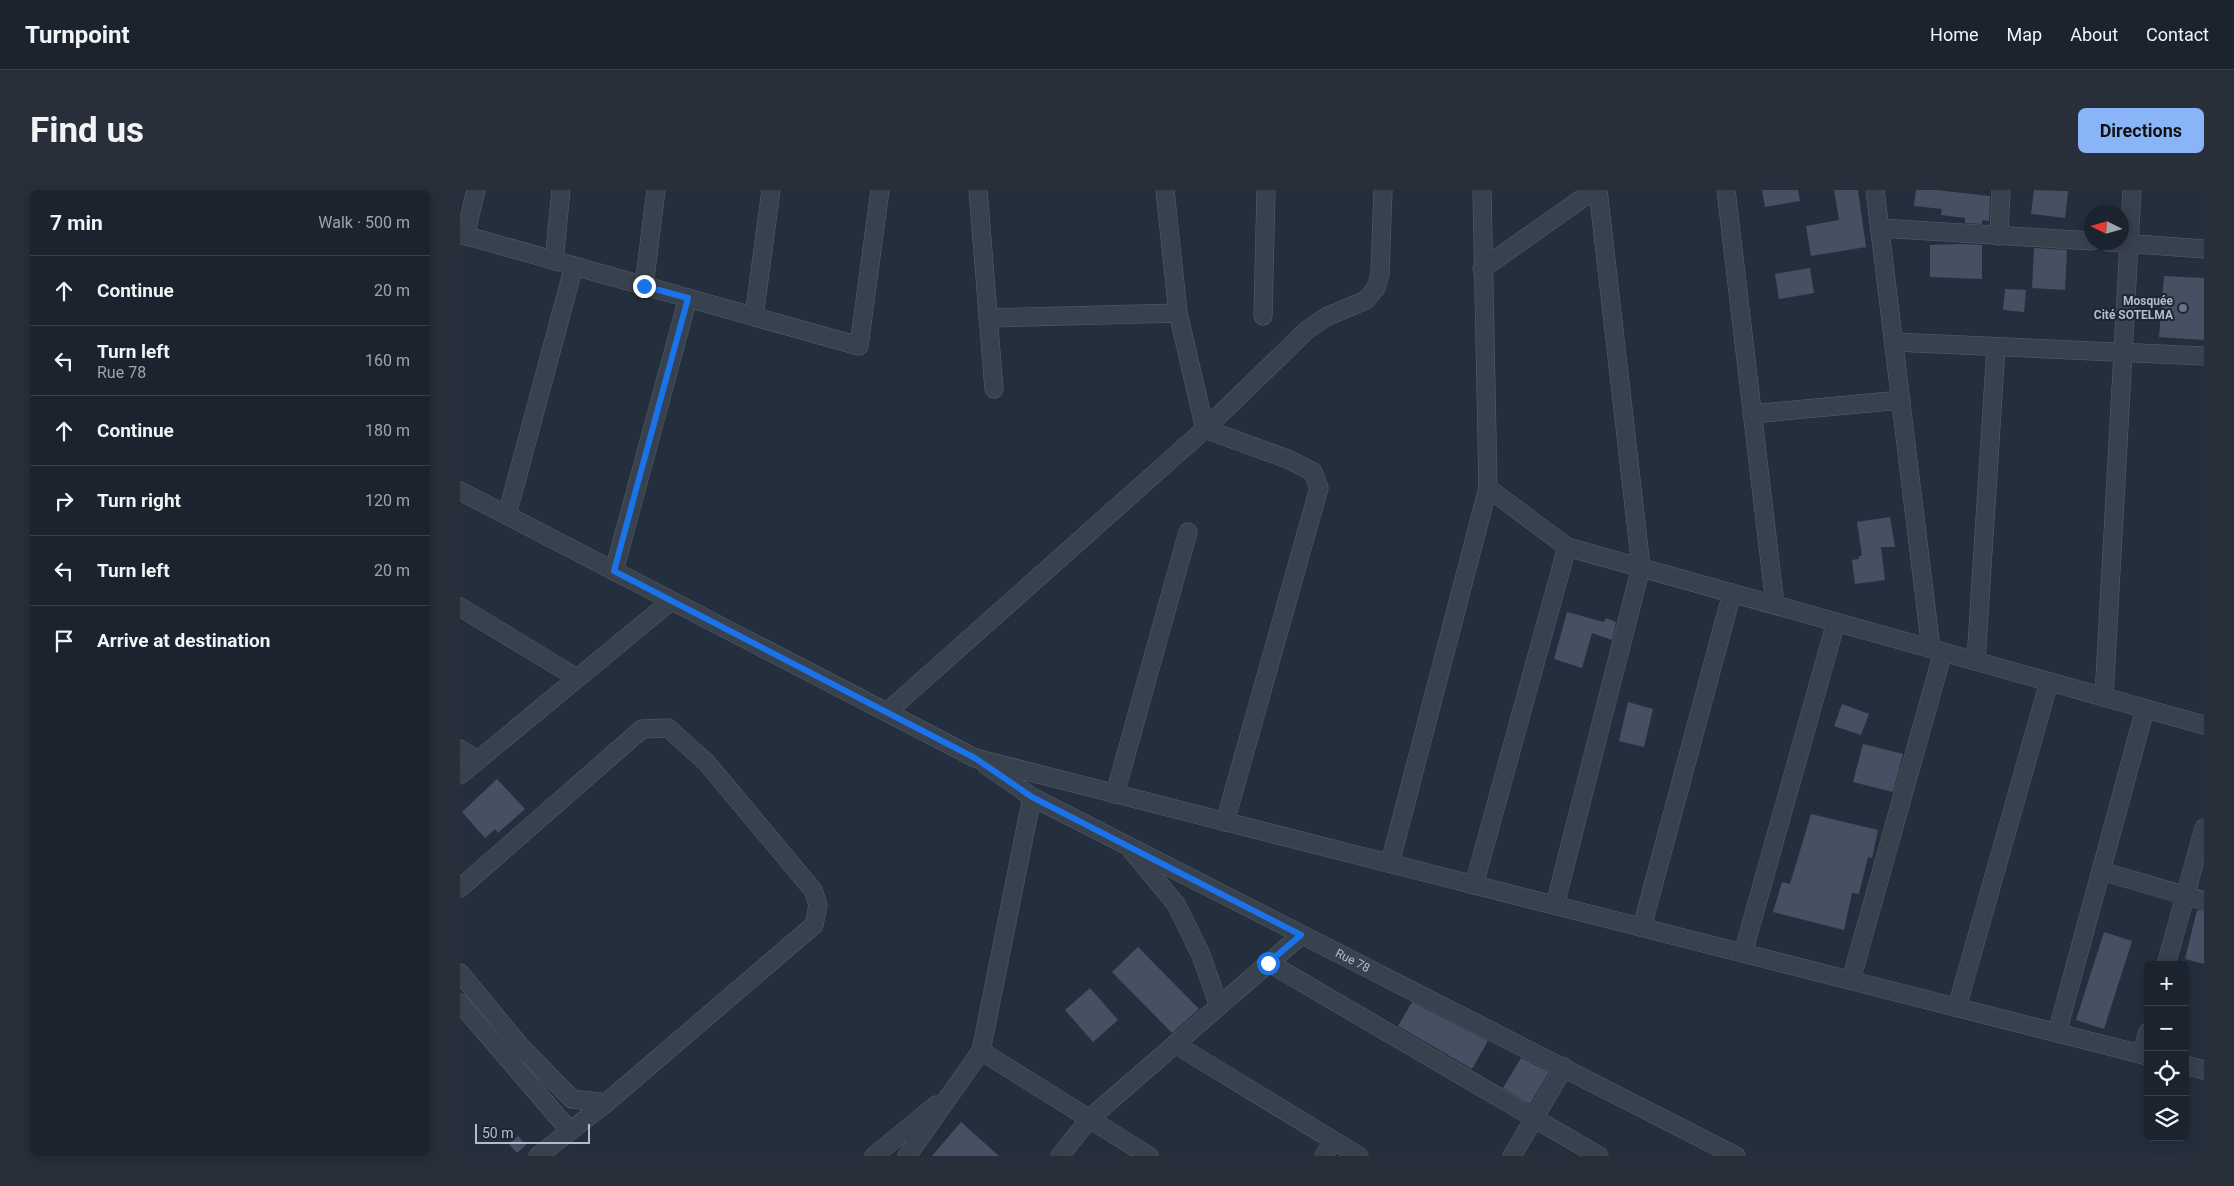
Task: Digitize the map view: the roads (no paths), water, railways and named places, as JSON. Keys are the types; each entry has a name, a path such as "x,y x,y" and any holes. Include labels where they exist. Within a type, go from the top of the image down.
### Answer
{"street":[{"path":"476,190 462,235 859,346 880,190"},
{"path":"554,261 561,190"},
{"path":"644,286 656,190"},
{"path":"754,317 771,190"},
{"path":"978,190 994,389"},
{"path":"1165,190 1178,312 1206,429"},
{"path":"1263,316 1266,190"},
{"path":"887,712 1206,429 1307,330 1326,317 1366,300 1376,288 1380,274 1383,190"},
{"path":"1390,863 1488,488 1482,269 1482,190"},
{"path":"1482,269 1594,190"},
{"path":"1555,905 1641,567 1598,190"},
{"path":"1726,190 1775,604"},
{"path":"1851,980 1937,650 1901,400 1875,190"},
{"path":"1999,236 2001,190"},
{"path":"2132,190 2129,244 2204,248"},
{"path":"1880,228 2084,241"},
{"path":"2104,697 2129,250"},
{"path":"507,515 574,266"},
{"path":"614,571 688,298"},
{"path":"988,318 1178,312"},
{"path":"1894,342 2204,356"},
{"path":"1976,661 1996,347"},
{"path":"1752,414 1901,400"},
{"path":"1206,429 1290,460 1312,472 1319,488 1226,822"},
{"path":"1488,488 1567,546 2204,725"},
{"path":"460,491 975,758 2144,1055"},
{"path":"1115,794 1188,532"},
{"path":"1474,885 1567,546"},
{"path":"1642,927 1732,593"},
{"path":"460,775 671,600"},
{"path":"460,607 578,678"},
{"path":"1743,953 1836,622"},
{"path":"1957,1007 2049,682"},
{"path":"2057,1033 2146,709"},
{"path":"460,888 642,729 668,728 706,762 814,890 818,905 814,925 606,1103 538,1156"},
{"path":"460,749 478,760"},
{"name":"Rue 78","path":"975,758 1032,797 1736,1156"},
{"path":"907,1156 982,1051 1032,797"},
{"path":"2167,961 2204,828"},
{"path":"1127,846 1176,904 1201,955 1219,1006"},
{"path":"2102,871 2204,901"},
{"path":"1060,1156 1089,1119 1301,935"},
{"path":"1268,963 1599,1156"},
{"path":"460,973 522,1048 572,1099 606,1103"},
{"path":"460,1003 570,1132"},
{"path":"1175,1044 1358,1156"},
{"path":"982,1051 1149,1156"},
{"path":"2189,1066 2204,1070"},
{"path":"1512,1156 1564,1067"},
{"path":"874,1156 955,1089"},
{"path":"1324,1156 1333,1141"}],"place":[{"name":"Mosquée Cité SOTELMA","path":"2183,308"}]}
